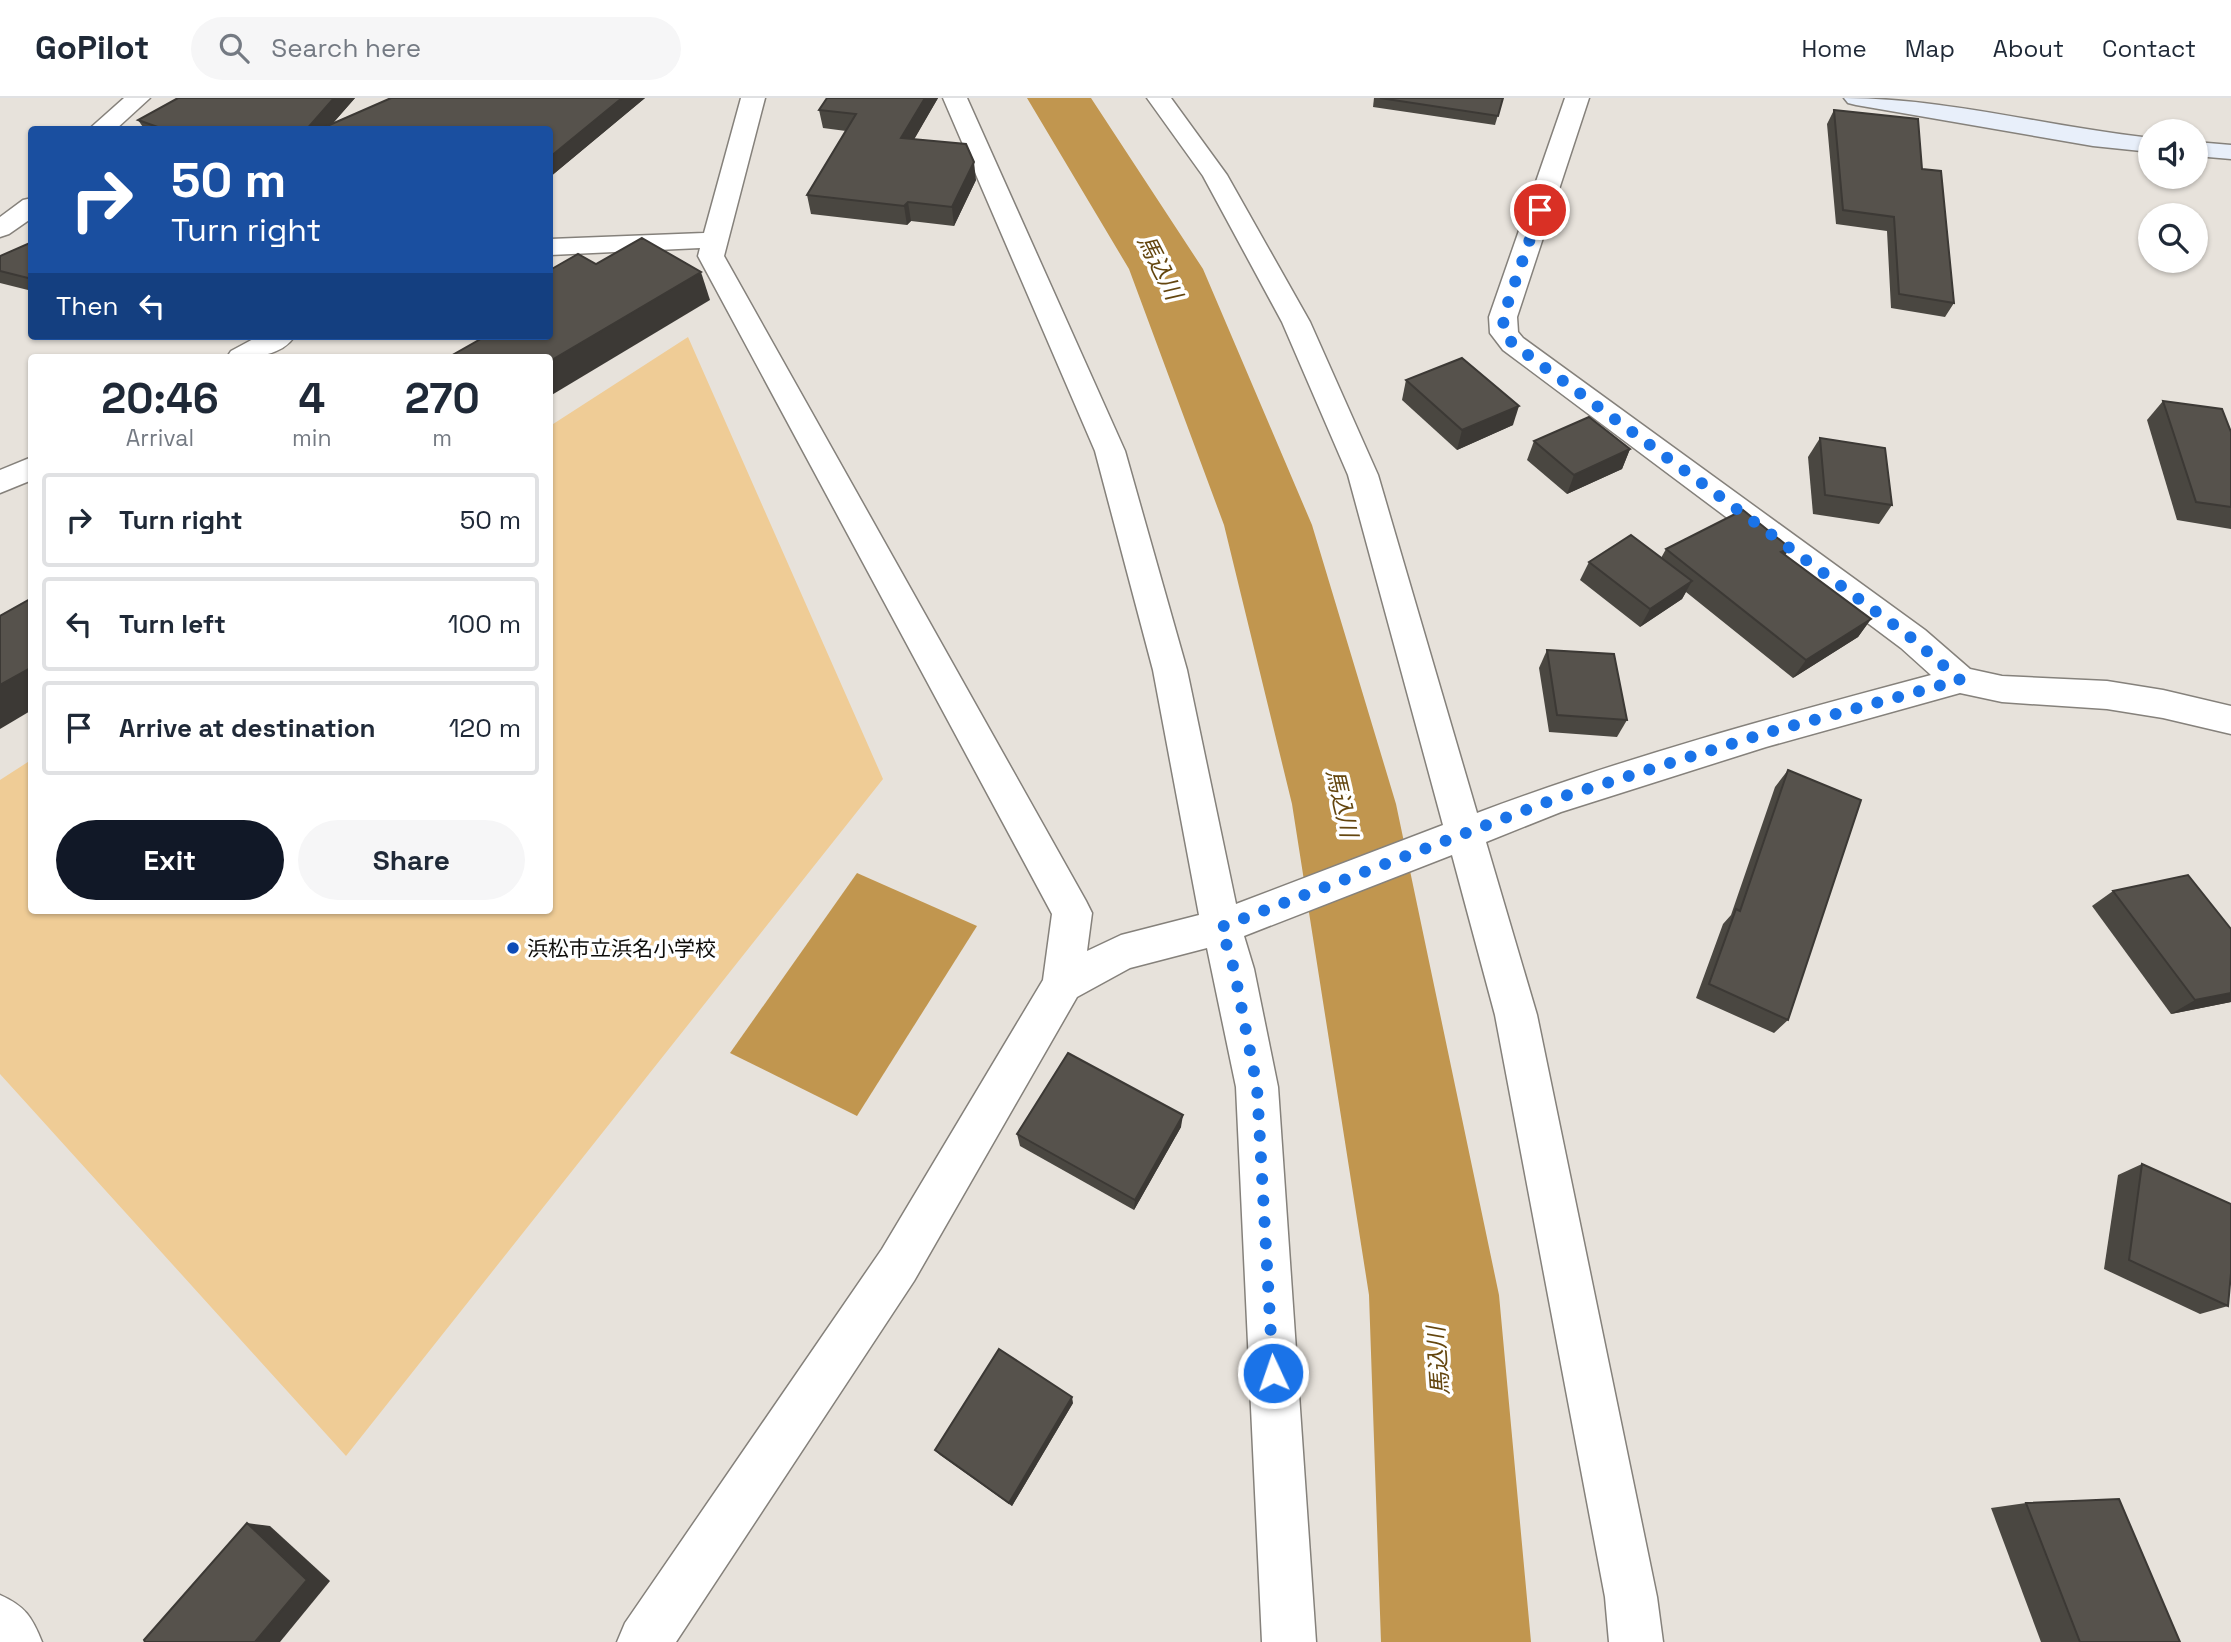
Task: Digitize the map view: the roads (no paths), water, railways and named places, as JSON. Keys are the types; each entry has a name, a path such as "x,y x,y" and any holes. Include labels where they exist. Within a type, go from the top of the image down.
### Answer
{"street":[{"path":"105,126 138,98"},
{"path":"644,1642 898,1265 1063,984 1072,914 711,256 753,98"},
{"path":"955,98 1111,451 1170,670 1221,927 1234,969 1257,1087 1289,1642"},
{"path":"1159,98 1215,175 1296,322 1363,475 1516,1015 1631,1597 1636,1642"},
{"path":"1577,98 1503,317 1504,333 1513,344 1573,390 1913,639 1960,680"},
{"path":"1856,98 2093,139 2138,144"},
{"path":"2208,150 2231,152"},
{"path":"0,229 28,208"},
{"path":"553,247 716,240"},
{"path":"247,354 273,340"},
{"path":"0,483 28,469"},
{"path":"1063,984 1121,953 1221,927 1552,800 1766,733 1960,680 2002,689 2107,695 2163,704 2231,720"},
{"path":"0,1622 15,1642"}],"waterway":[{"name":"馬込川","path":"1059,98 1166,269 1268,525 1344,804 1434,1295 1456,1642"}],"place":[{"name":"浜松市立浜名小学校","path":"513,948"}]}
